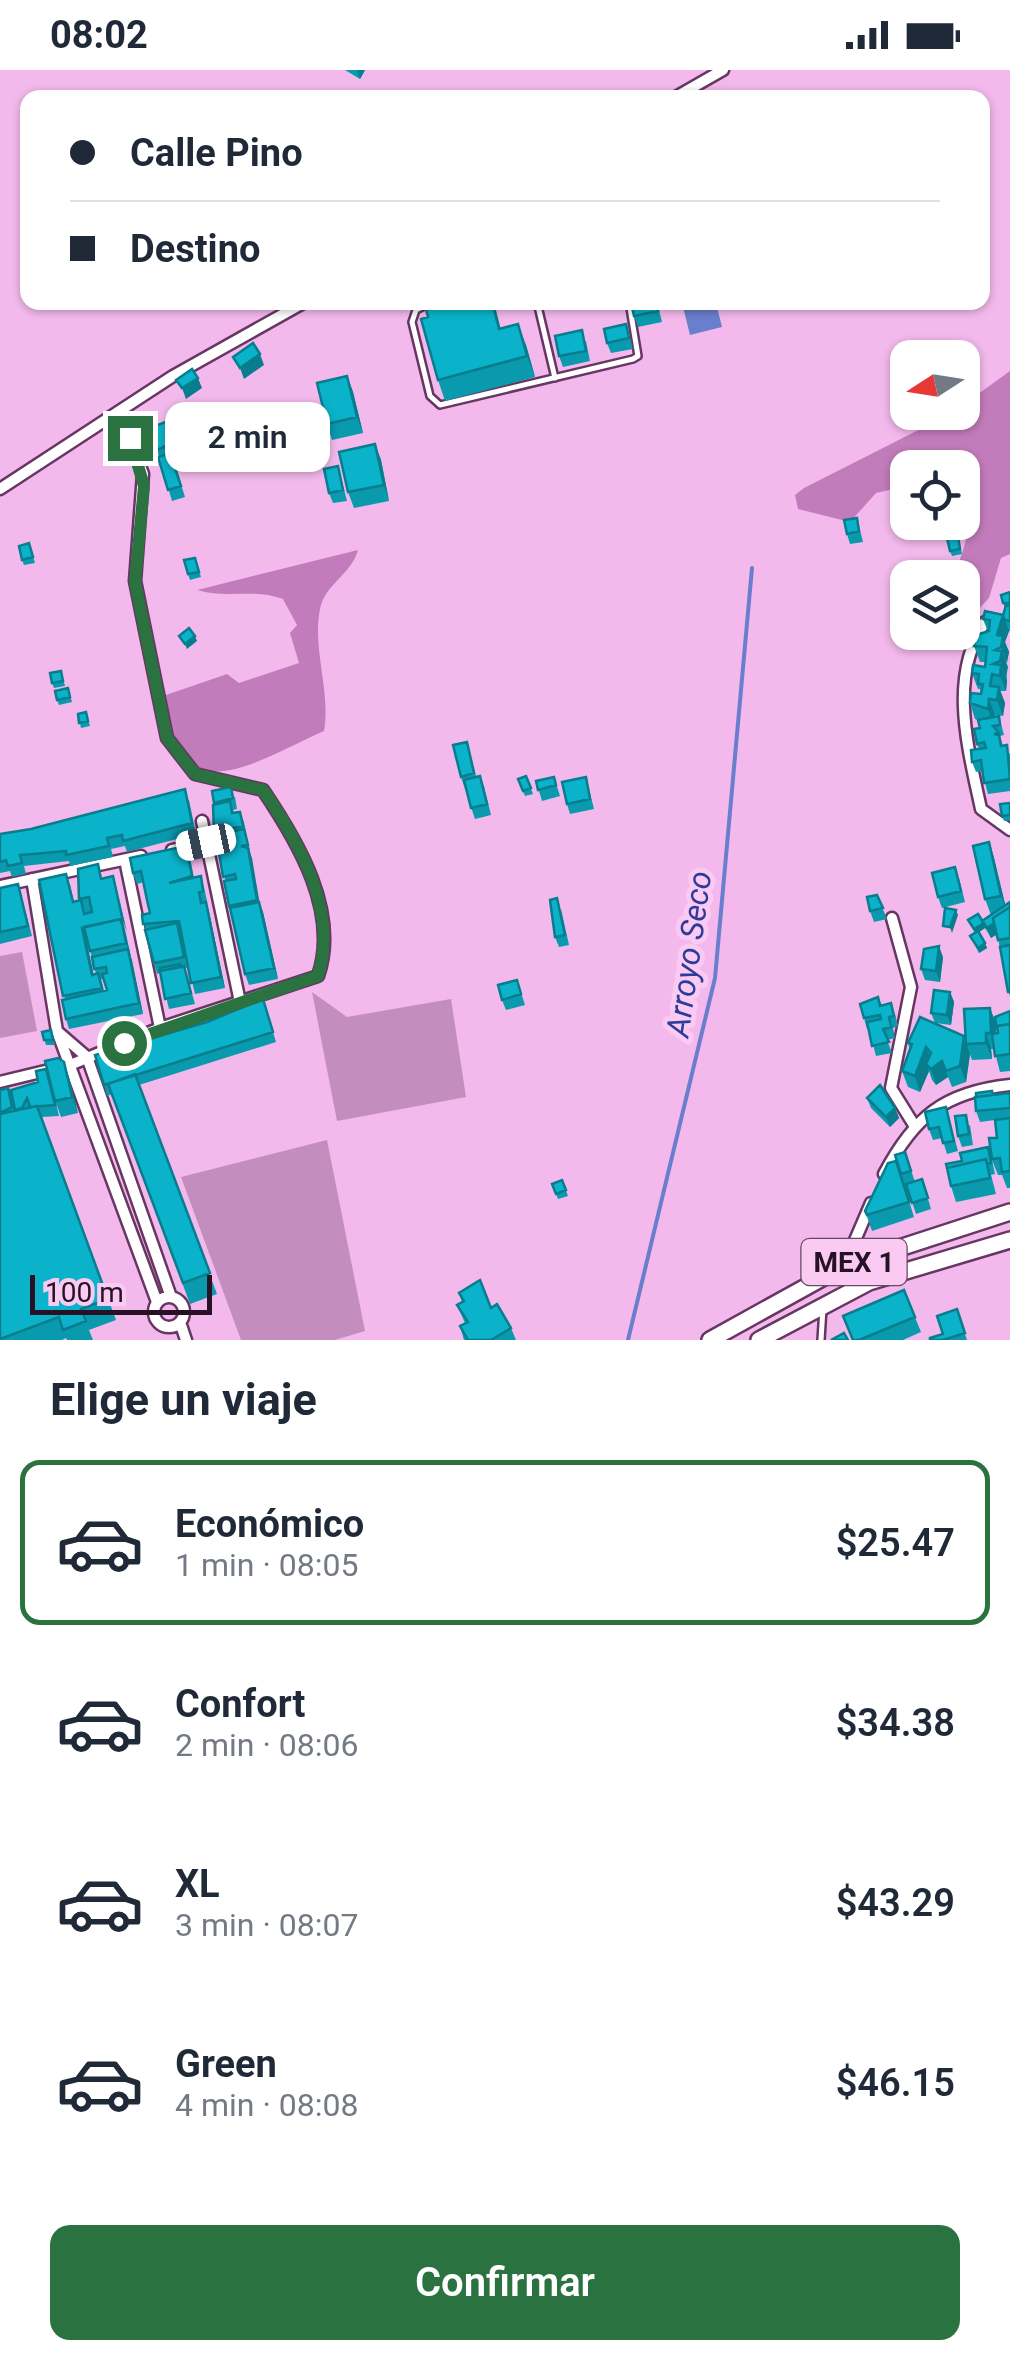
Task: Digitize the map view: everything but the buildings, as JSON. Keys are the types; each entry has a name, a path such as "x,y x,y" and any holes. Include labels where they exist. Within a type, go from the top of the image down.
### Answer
{"main road":[{"name":"MEX 1","path":"710,1340 844,1266 1010,1212"},
{"name":"MEX 1","path":"768,1338 869,1282 1010,1240"}],"street":[{"path":"688,90 723,70"},
{"path":"0,489 120,411 291,310"},
{"path":"0,1082 70,1065 160,1028 318,976 324,955 320,894 270,800 254,786 195,774 167,738 135,582 143,474 120,411"},
{"path":"985,622 968,653 964,714 981,810 1010,830"},
{"path":"202,821 240,1002"},
{"path":"0,886 206,842"},
{"path":"125,860 160,1028"},
{"path":"32,879 57,1031 156,1302 154,1317 166,1327 170,1340"},
{"path":"892,918 911,987 890,1088 914,1126"},
{"path":"57,1031 87,1057 172,1296 183,1307 180,1322 186,1340"},
{"path":"844,1266 883,1176 914,1126 952,1098 1010,1086"},
{"path":"156,1302 172,1296"},
{"path":"166,1327 180,1322"}],"lane":[{"path":"416,310 412,322 434,403 556,378 638,356 630,310"},
{"path":"539,310 556,378"},
{"path":"821,1340 823,1307"}],"shaded area":[{"path":"1010,371 1010,554 1001,558 989,598 980,608 980,560 960,560 965,540 980,540 980,450 890,450 890,490 876,493 850,522 798,509 795,495 804,488 918,430 980,430 980,393"},
{"path":"358,550 320,609 324,731 247,766 223,771 202,769 185,758 173,734 166,695 227,674 239,683 299,663 290,633 297,625 283,599 197,590"},
{"path":"22,952 37,1031 0,1038 0,956"},
{"path":"312,992 347,1017 451,999 466,1097 337,1121"},
{"path":"327,1140 365,1331 335,1340 241,1340 181,1177"}],"water":[{"path":"684,310 718,310 722,327 690,335"}],"waterway":[{"name":"Arroyo Seco","path":"628,1340 715,978 752,568"}],"route":[{"path":"124,1043 318,976 324,955 320,894 263,790 204,779 185,764 167,738 135,582 144,486 141,464 130,438"}]}
